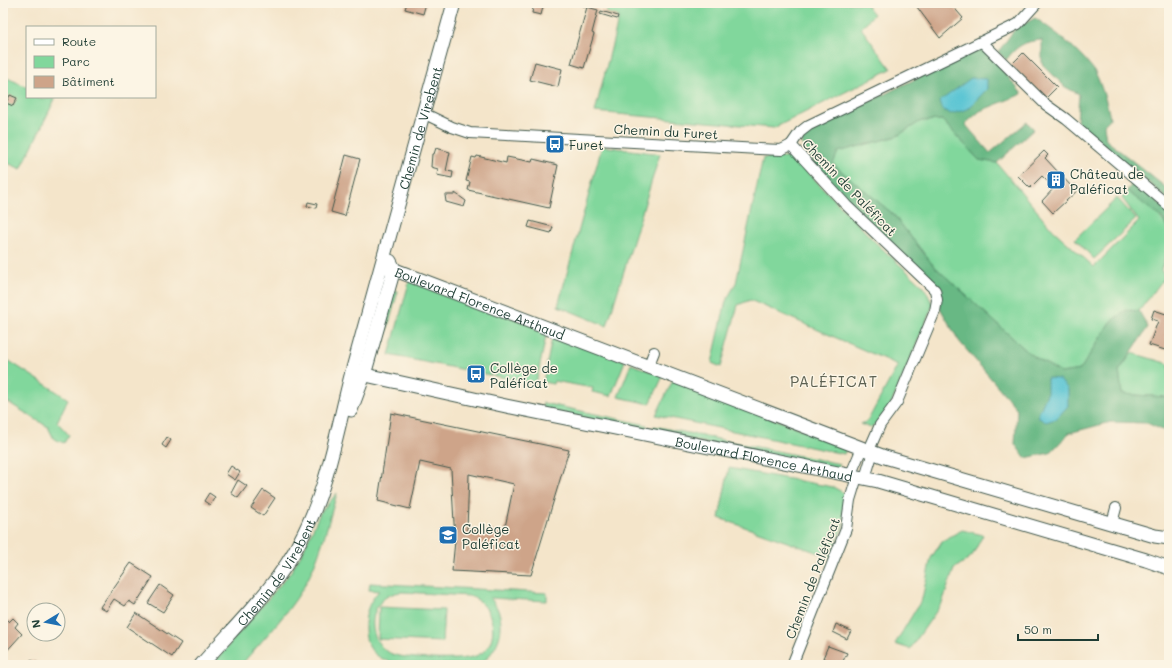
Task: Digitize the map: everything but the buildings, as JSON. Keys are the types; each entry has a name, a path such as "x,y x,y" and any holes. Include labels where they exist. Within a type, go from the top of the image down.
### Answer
{"street":[{"name":"Chemin de Virebent","path":"201,665 284,569 292,557 314,508 329,466 358,373 387,262 423,113 454,3"},
{"name":"Chemin de Paléficat","path":"868,450 880,425 898,402 935,311 937,300 935,290 846,206 791,145 800,132 809,125 1018,24 1037,3"},
{"path":"982,42 1045,104 1066,119 1169,206"},
{"name":"Chemin du Furet","path":"423,113 452,127 470,132 781,150 791,145"},
{"name":"Boulevard Florence Arthaud","path":"387,262 648,367 868,450 1155,536 1169,538"},
{"path":"648,367 654,352"},
{"name":"Boulevard Florence Arthaud","path":"358,373 857,477 1146,560 1169,568"},
{"path":"857,477 868,450"},
{"path":"857,477 868,450"},
{"name":"Chemin de Paléficat","path":"792,665 846,529 850,500 857,477"},
{"path":"1112,523 1116,508"}],"green space":[{"path":"609,3 868,3 866,5 874,14 861,28 891,69 774,128 595,112 619,17 606,13"},
{"path":"1035,18 1066,41 1093,69 1101,86 1110,119 1104,125 1106,140 1169,190 1169,200 1077,122 1079,94 1065,87 1042,64 1042,40 1021,45 1006,60 998,52 1015,29"},
{"path":"983,46 1022,94 980,111 965,124 990,153 1027,122 1034,129 997,163 979,160 942,120 921,121 897,136 838,152 833,164 893,214 933,265 1030,354 1061,373 1080,370 1110,322 1126,310 1139,311 1148,327 1119,371 1122,394 1165,397 1169,400 1169,433 1147,423 1111,422 1069,433 1050,453 1025,458 1015,444 1017,409 959,341 940,308 939,289 846,203 814,164 801,143 807,132"},
{"path":"3,76 26,87 26,98 55,99 21,169 3,161"},
{"path":"942,120 979,160 997,163 1053,230 1094,267 1139,221 1122,198 1127,191 1154,211 1165,224 1168,231 1169,243 1161,270 1165,277 1139,311 1126,310 1110,322 1080,370 1061,373 1030,354 933,265 893,214 832,164 838,152 897,136 921,121"},
{"path":"602,146 660,154 607,326 558,306"},
{"path":"793,157 876,243 924,287 933,305 889,409 871,428 860,424 867,422 898,365 750,300 738,305 721,367 712,363 726,301 736,283 763,158"},
{"path":"1134,181 1169,212 1169,234 1163,219 1127,191"},
{"path":"1117,198 1136,219 1094,259 1075,239"},
{"path":"410,279 547,331 536,384 389,355"},
{"path":"393,290 398,291 383,345 378,344"},
{"path":"553,334 625,361 611,396 592,392 593,388 554,381 553,384 543,382"},
{"path":"1132,353 1169,364 1169,400 1165,397 1122,394 1119,371"},
{"path":"3,357 68,399 57,422 69,435 64,443 54,439 48,427 3,399"},
{"path":"631,364 663,376 650,404 618,397"},
{"path":"673,380 847,447 844,454 656,415"},
{"path":"543,403 647,425 646,431 542,409"},
{"path":"654,426 840,464 837,470 653,432"},
{"path":"729,468 833,487 844,493 843,526 830,557 719,518"},
{"path":"337,493 318,555 304,587 296,599 241,665 212,665 290,573 303,551 320,513"},
{"path":"962,530 983,535 972,556 954,569 942,603 910,649 895,644 922,599 931,558 942,541"},
{"path":"370,583 547,593 547,601 490,598 500,615 500,634 492,652 478,665 412,665 389,661 379,657 372,650 367,640 365,627 366,617 370,603 379,591 369,590","holes":["403,592 469,596 478,600 485,607 490,615 492,624 493,633 490,642 486,650 478,655 462,659 428,659 399,656 387,651 379,643 374,633 373,622 375,611 381,601 390,595"]},
{"path":"379,607 444,610 442,642 378,639"}],"water":[{"path":"971,78 987,79 987,89 968,109 951,114 943,110 940,101"},
{"path":"1047,378 1059,379 1068,389 1068,406 1056,419 1046,422 1037,417 1047,394"}],"place":[{"name":"Furet","path":"555,144"},
{"name":"Château de Paléficat","path":"1056,180"},
{"name":"Collège de Paléficat","path":"476,374"},
{"name":"Collège Paléficat","path":"448,535"}],"district":[{"name":"PALÉFICAT","path":"834,381"}]}
